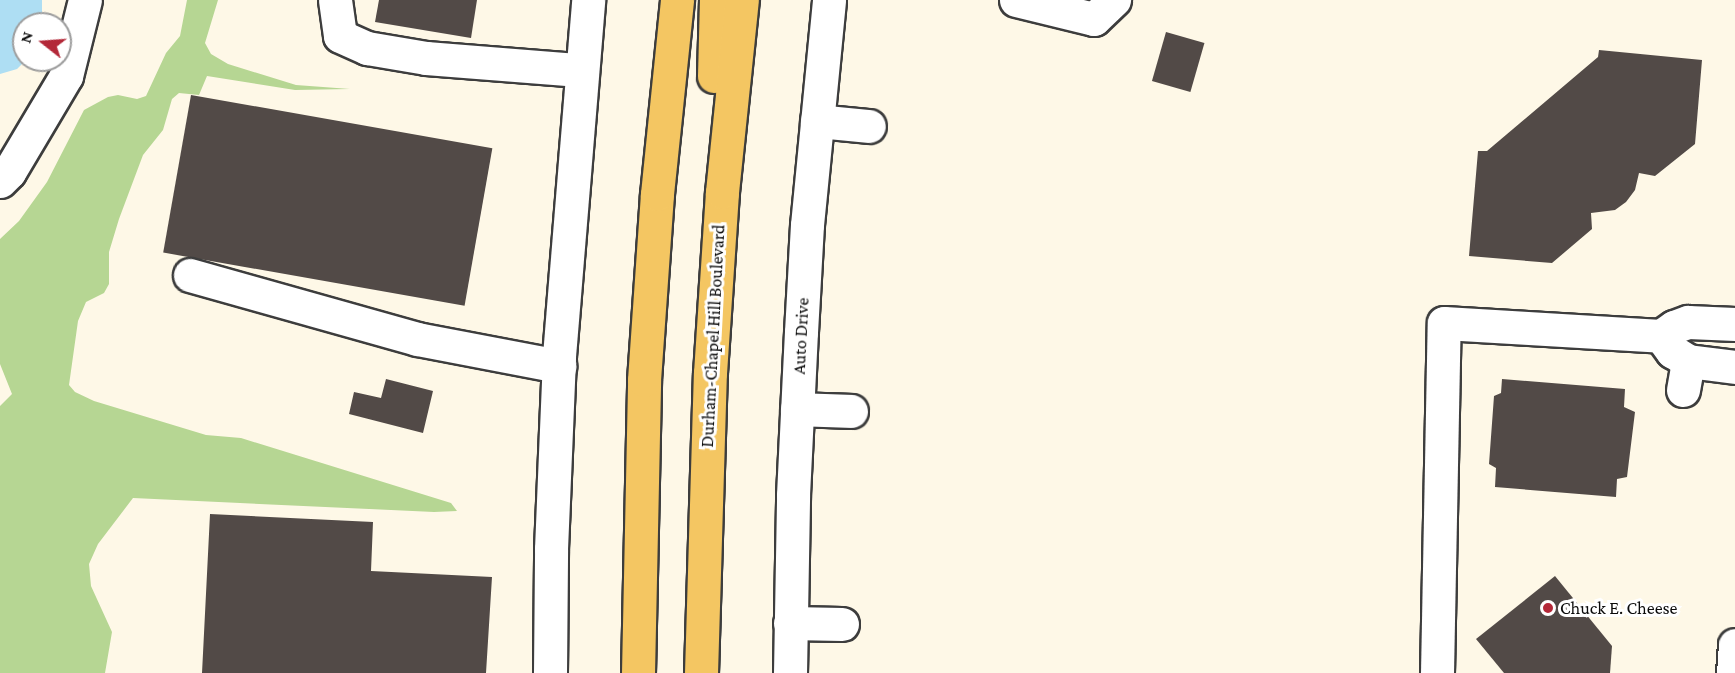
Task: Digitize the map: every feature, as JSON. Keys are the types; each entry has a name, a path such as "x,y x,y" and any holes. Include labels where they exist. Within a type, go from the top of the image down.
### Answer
{"main road":[{"path":"638,673 644,380 657,194 676,0"},
{"path":"716,0 714,69 722,192"},
{"name":"Durham-Chapel Hill Boulevard","path":"701,673 710,373 722,192 742,0"}],"street":[{"path":"0,182 9,172 66,76 85,0"},
{"path":"335,0 340,36 367,48 426,58 580,70"},
{"path":"550,673 551,549 559,366 580,70 588,0"},
{"name":"Auto Drive","path":"790,673 797,409 807,225 829,0"},
{"path":"1016,0 1094,19 1114,0"},
{"path":"817,121 869,126"},
{"path":"190,275 417,339 559,366"},
{"path":"1437,673 1444,323 1662,336 1674,327 1688,322 1735,324"},
{"path":"1662,336 1685,375 1735,367"},
{"path":"797,409 851,411"},
{"path":"790,622 842,624"},
{"path":"1733,673 1735,645"}],"green space":[{"path":"187,0 218,0 205,43 211,54 228,64 296,85 350,89 295,90 207,76 199,95 179,93 172,99 163,130 143,155 119,219 109,252 109,284 104,293 86,302 78,321 69,385 75,392 94,401 206,435 241,438 451,503 457,511 434,512 133,498 98,544 89,564 91,586 112,632 105,673 0,673 0,406 12,394 0,364 0,239 19,221 47,182 84,110 108,97 118,95 137,99 146,96 166,53 180,36"}],"water":[{"path":"0,0 42,0 42,12 12,12 12,70 0,74"}],"building":[{"path":"379,0 477,0 471,38 375,22"},
{"path":"1166,32 1204,43 1190,92 1152,81"},
{"path":"1599,50 1702,60 1695,144 1655,176 1639,173 1635,190 1626,202 1615,210 1591,213 1592,229 1552,263 1469,256 1478,151 1487,151 1598,57"},
{"path":"191,95 492,148 465,306 163,253"},
{"path":"386,379 433,391 423,433 349,414 354,392 381,398"},
{"path":"1502,379 1625,389 1624,407 1635,412 1627,477 1617,479 1616,497 1495,487 1496,468 1489,464 1494,396 1501,393"},
{"path":"210,514 373,522 371,571 492,577 486,673 202,673"},
{"name":"Chuck E. Cheese","path":"1555,576 1612,646 1610,673 1504,673 1476,639"}],"place":[{"name":"Chuck E. Cheese","path":"1548,608"}]}
